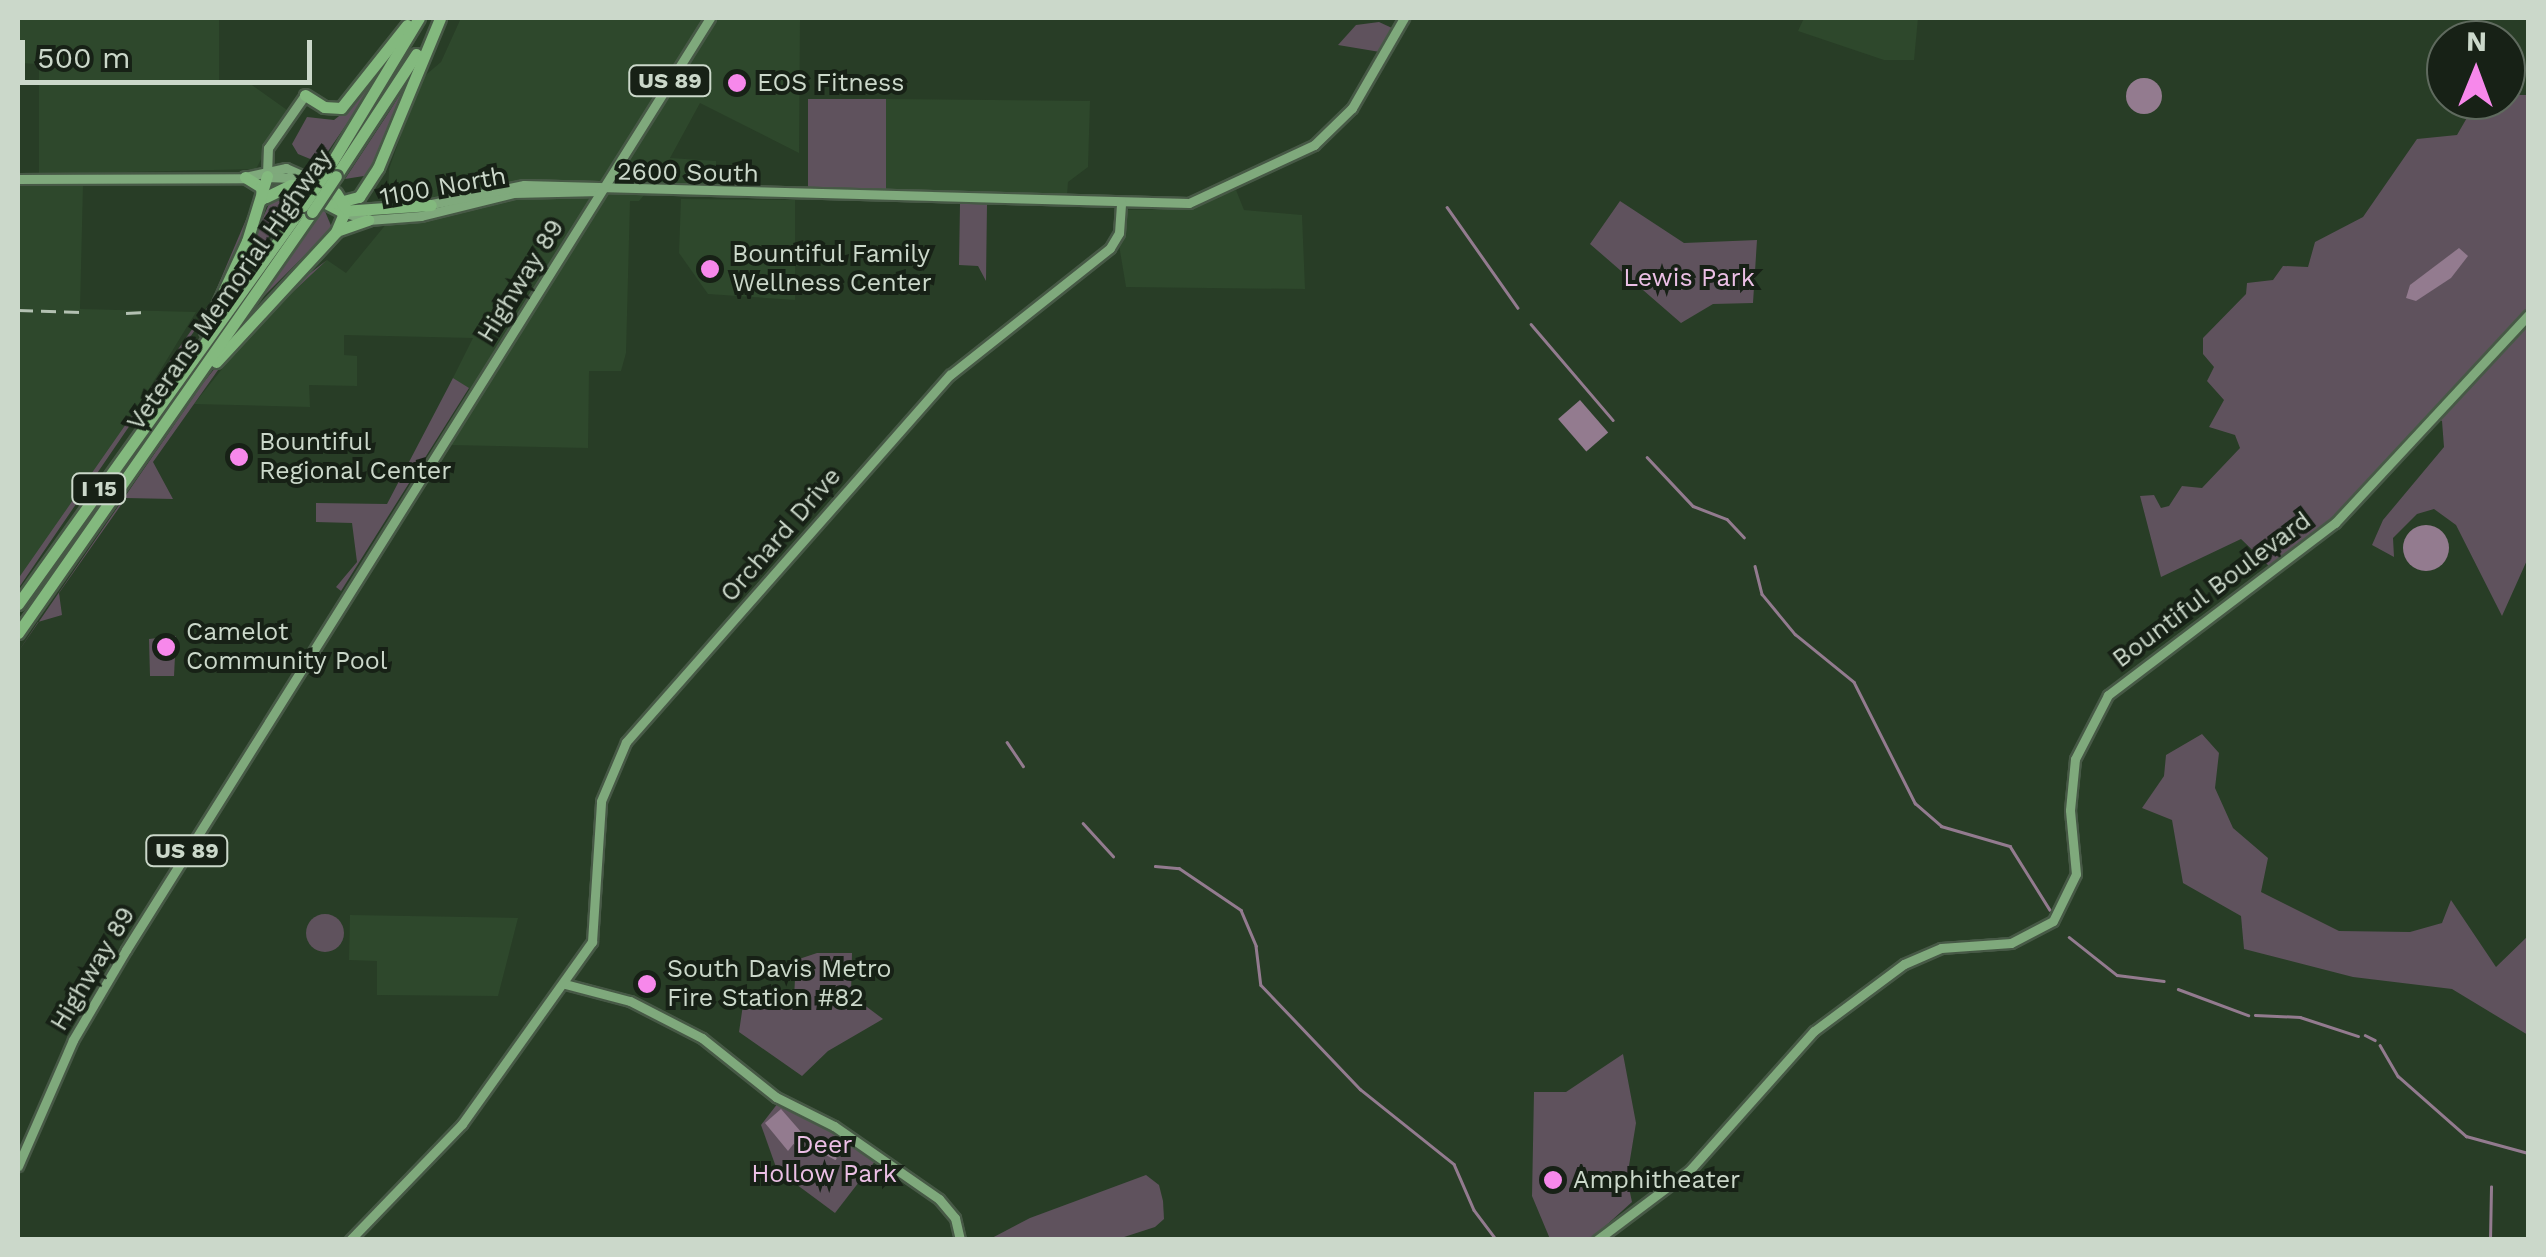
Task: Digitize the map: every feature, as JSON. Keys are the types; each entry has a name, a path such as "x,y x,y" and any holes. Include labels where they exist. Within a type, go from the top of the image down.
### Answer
{"highway":[{"path":"305,95 332,110 346,104 415,18"},
{"name":"Veterans Memorial Highway","path":"331,174 415,18"},
{"path":"384,207 371,198 370,181 438,18"},
{"name":"Veterans Memorial Highway","path":"18,632 154,439 438,18"},
{"path":"181,374 224,295 261,204 267,173"},
{"path":"245,177 261,187 261,204"},
{"path":"336,232 343,202 370,181"},
{"path":"261,204 274,189 291,185 343,202 431,205"},
{"name":"Veterans Memorial Highway","path":"18,604 181,374 307,208"},
{"path":"154,439 259,309 336,232 368,220"}],"main road":[{"name":"US 89","path":"601,191 710,18"},
{"path":"1122,202 1190,203 1299,156 1352,108 1404,18"},
{"path":"18,180 245,177 267,173 268,148 305,95"},
{"name":"2600 South","path":"267,173 300,171 343,202 384,207 431,205 511,185 601,191 1122,202"},
{"name":"1100 North","path":"343,202 368,220 421,216 507,194 601,191"},
{"name":"Highway 89","path":"18,1166 73,1040 121,959 601,191"},
{"name":"Orchard Drive","path":"350,1240 462,1124 565,984 595,934 600,805 622,748 950,375 1113,244 1122,202"},
{"name":"Bountiful Boulevard","path":"1597,1240 1690,1170 1820,1026 1904,964 1940,948 2010,944 2053,921 2076,874 2073,770 2086,729 2108,695 2334,523 2528,315"},
{"path":"565,984 578,992"},
{"path":"556,996 578,992 630,1001 702,1038 784,1103 834,1126 940,1199 955,1218 960,1240"}],"shaded area":[{"path":"18,18 219,18 219,82 249,83 287,110 256,169 39,174 39,64 18,63"},
{"path":"461,18 800,18 799,153 700,103 670,158 716,161 716,187 652,186 639,201 630,201 626,353 621,371 589,371 588,448 449,445 480,396 453,378 473,338 344,335 344,355 357,356 357,386 309,385 310,407 194,404 271,308 327,260 346,273 387,223 389,169 421,79 441,62"},
{"path":"1804,18 1918,18 1914,60 1884,60 1798,31"},
{"path":"2144,78 2157,83 2162,96 2157,109 2144,114 2131,109 2126,96 2131,83"},
{"path":"886,99 1090,101 1088,167 1068,182 1067,195 885,191"},
{"path":"18,184 83,185 80,309 196,312 117,441 18,584"},
{"path":"1236,190 1244,210 1302,215 1305,289 1126,287 1119,245 1128,210 1185,209"},
{"path":"681,199 795,200 795,300 708,294 679,253"},
{"path":"2459,248 2468,256 2451,278 2416,301 2406,298 2410,285"},
{"path":"1580,400 1608,432 1586,451 1558,419"},
{"path":"2426,525 2443,531 2449,548 2443,565 2426,571 2409,565 2403,548 2409,531"},
{"path":"350,915 518,918 498,996 377,995 377,961 349,960"},
{"path":"781,1109 802,1133 788,1151 765,1123"}],"green space":[{"path":"1379,22 1392,28 1380,52 1338,45 1356,25"},
{"path":"399,39 374,84 320,163 298,154 292,144 307,117 334,120 348,109"},
{"path":"407,83 370,175 345,179 389,112"},
{"path":"2528,95 2528,558 2502,616 2456,525 2434,509 2417,514 2393,538 2394,557 2372,545 2383,520 2444,447 2442,421 2429,415 2346,506 2272,569 2241,539 2161,577 2140,496 2154,495 2161,508 2169,506 2182,486 2202,488 2240,448 2235,435 2209,427 2224,400 2207,381 2214,367 2203,354 2203,338 2246,294 2247,283 2273,280 2283,266 2308,267 2315,242 2363,217 2417,139 2457,135 2466,120 2526,120"},
{"path":"808,99 886,99 886,189 808,189"},
{"path":"299,193 270,235 230,291 273,195"},
{"path":"256,196 223,289 18,589 18,579 211,302"},
{"name":"Lewis Park","path":"1620,201 1684,243 1757,240 1753,303 1713,304 1681,323 1590,244"},
{"path":"960,204 987,204 986,281 978,266 959,265"},
{"path":"324,209 332,228 258,302 310,227"},
{"path":"327,260 235,346 153,462 173,499 126,498 59,593 62,615 39,622 203,383 260,312"},
{"path":"453,378 469,388 341,591 336,587 357,562 352,523 316,522 316,503 387,504"},
{"path":"176,636 174,676 150,676 149,639"},
{"path":"2202,734 2219,753 2215,788 2233,828 2268,858 2261,892 2339,931 2410,932 2442,923 2451,900 2496,967 2528,936 2528,1035 2452,989 2353,977 2244,949 2241,916 2183,883 2172,820 2142,808 2164,776 2166,755"},
{"path":"325,914 338,920 344,933 338,946 325,952 312,946 306,933 312,920"},
{"path":"817,953 852,953 851,995 883,1019 828,1051 802,1076 739,1032 744,998 794,998 796,960"},
{"path":"1623,1054 1636,1123 1627,1178 1632,1202 1591,1239 1550,1239 1532,1196 1534,1092 1566,1092"},
{"name":"Deer Hollow Park","path":"778,1103 833,1129 876,1160 835,1213 777,1170 761,1125"},
{"path":"1146,1175 1159,1185 1163,1201 1164,1219 1155,1227 1118,1239 990,1239 1030,1218"}],"waterway":[{"path":"1447,207 1518,308"},
{"path":"1531,324 1613,420"},
{"path":"1647,457 1693,506 1727,519 1744,537"},
{"path":"1755,566 1762,594 1795,634 1854,682 1915,803 1941,826 2010,846 2050,910"},
{"path":"1007,742 1023,766"},
{"path":"1083,823 1113,856"},
{"path":"1155,866 1179,868 1241,910 1256,946 1261,985 1360,1089 1454,1164 1474,1210 1497,1240"},
{"path":"2069,937 2117,975 2164,981"},
{"path":"2178,989 2248,1015"},
{"path":"2255,1015 2300,1017 2358,1036"},
{"path":"2365,1035 2375,1040"},
{"path":"2380,1045 2398,1076 2466,1136 2528,1153"},
{"path":"792,1140 805,1153 819,1149 835,1158"},
{"path":"2490,1240 2491,1187"}],"railway":[{"path":"18,310 81,312"},
{"path":"126,313 145,312"}],"place":[{"name":"EOS Fitness","path":"737,83"},
{"name":"Bountiful Family Wellness Center","path":"710,269"},
{"name":"Bountiful Regional Center","path":"239,457"},
{"name":"Camelot Community Pool","path":"166,647"},
{"name":"South Davis Metro Fire Station #82","path":"647,984"},
{"name":"Amphitheater","path":"1553,1180"}]}
